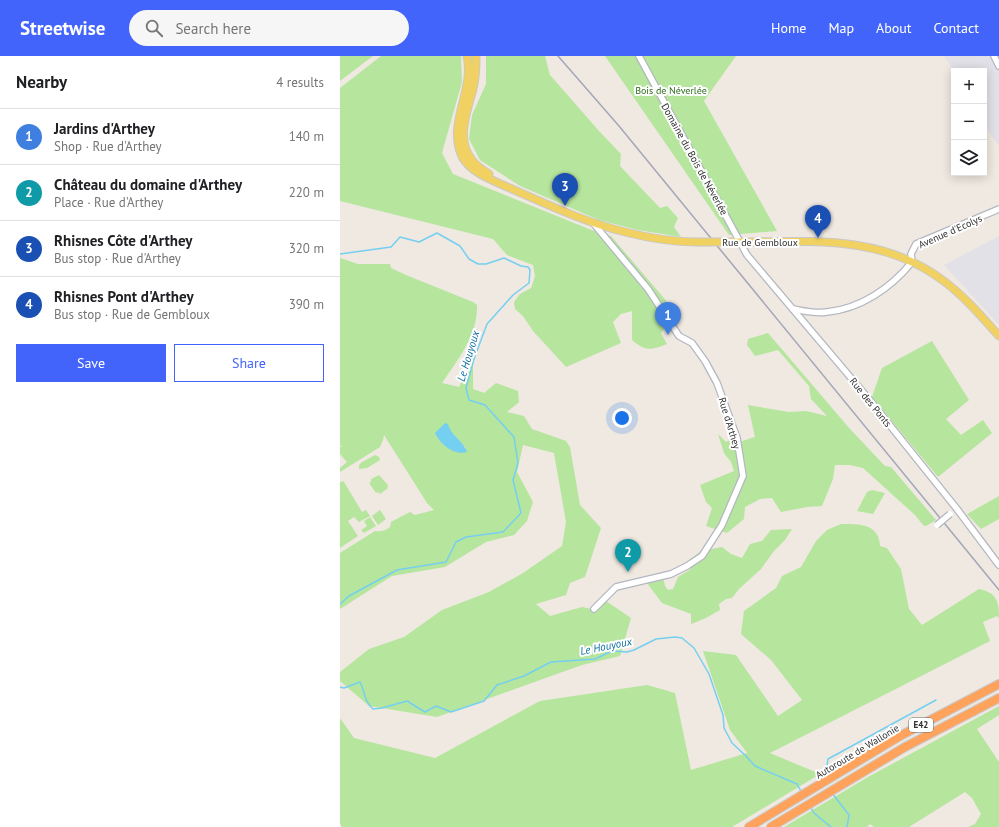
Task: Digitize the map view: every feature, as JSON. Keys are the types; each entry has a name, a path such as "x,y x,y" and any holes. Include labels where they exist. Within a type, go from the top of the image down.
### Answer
{"highway":[{"name":"Autoroute de Wallonie","path":"749,827 900,736 999,684"},
{"name":"E42","path":"771,827 905,747 999,698"}],"main road":[{"path":"467,56 467,85 457,132 457,142 462,156 475,171 525,195"},
{"path":"476,56 475,82 464,123 463,137 465,148 472,160 480,168 525,195"},
{"name":"Rue de Gembloux","path":"525,195 594,224 651,238 681,242 821,242 850,244 875,248 912,262 929,271 956,290 999,336"}],"street":[{"name":"Domaine du Bois de Néverlée","path":"639,56 740,242"},
{"path":"994,56 999,66"},
{"name":"Avenue d'Ecolys","path":"912,262 911,254 916,244 999,209"},
{"name":"Rue d'Arthey","path":"594,224 648,289 679,336 692,344 705,361 717,383 737,438 744,476 722,525 702,556 671,574 616,587 594,609"},
{"name":"Rue des Ponts","path":"740,242 747,255 868,398 957,509 999,565"},
{"path":"793,309 826,313 866,301 889,284 912,262"},
{"path":"937,525 957,509"}],"shaded area":[{"path":"944,56 999,56 999,146 987,130 987,68 952,68"},
{"path":"999,236 999,325 944,265"}],"green space":[{"path":"340,56 373,56 340,81"},
{"path":"381,56 461,56 462,82 442,153 453,174 594,231 611,236 668,303 672,318 661,333 667,344 649,349 641,347 632,340 632,311 621,314 613,322 621,343 566,367 533,331 523,316 515,309 514,302 520,294 531,288 535,276 533,265 507,255 493,239 340,201 340,88"},
{"path":"486,56 545,56 550,75 621,154 620,166 660,208 667,206 678,218 674,227 681,237 638,230 599,220 520,186 480,160 469,139 472,115 486,84"},
{"name":"Bois de Néverlée","path":"605,56 736,56 704,101 777,231 729,235"},
{"path":"340,258 358,264 390,264 391,268 477,305 471,337 442,383 459,387 473,356 473,389 484,393 496,383 518,391 519,402 507,412 524,416 532,429 566,441 570,447 580,505 601,528 585,577 570,583 566,595 536,604 550,616 582,607 596,610 606,601 631,618 620,656 582,665 437,717 369,706 340,681 340,672 369,649 404,637 442,610 489,592 523,573 562,546 566,522 554,453 523,445 517,472 533,502 527,521 514,535 486,542 445,567 392,576 340,609 340,553 375,531 381,531 390,527 391,522 410,512 415,515 434,510 427,503 384,435 380,447 340,472 340,468 347,462 340,454 340,447 342,447 340,445","holes":["449,429 466,448 443,445"]},
{"path":"768,333 850,429 885,466 891,467 936,520 926,526 923,525 915,515 863,468 850,465 835,465 833,479 822,506 781,512 772,498 760,499 745,507 744,519 727,533 706,526 712,508 706,502 700,485 734,471 731,462 724,453 718,434 726,442 729,440 736,443 755,437 748,405 789,412 806,411 827,416 811,399 809,386 778,350 755,356 747,345 748,339"},
{"path":"932,341 969,400 946,419 961,435 983,420 992,433 938,477 872,397 882,368"},
{"path":"375,455 379,457 380,460 367,468 359,469 359,465 362,462"},
{"path":"379,475 388,485 387,489 380,494 378,492 376,493 369,483 371,482 371,479"},
{"path":"342,481 362,512 366,510 370,516 359,522 354,517 348,521 358,536 340,548 340,483"},
{"path":"872,490 885,493 873,514 857,511 867,492"},
{"path":"999,496 999,519 981,529 967,514"},
{"path":"380,510 386,519 378,525 372,516"},
{"path":"370,517 376,526 364,533 361,530 367,526 364,521"},
{"path":"841,524 866,526 876,533 879,538 880,546 887,548 901,569 909,609 922,625 979,589 990,593 996,599 999,618 997,616 983,622 990,641 770,753 820,774 732,827 342,827 340,823 340,718 354,738 435,758 540,701 647,685 675,693 691,770 747,753 730,730 703,651 736,655 778,716 802,700 771,660 741,634 744,611 776,588 782,576 801,567 816,541 827,530"},
{"path":"792,529 785,540 774,551 761,569 739,589 732,598 726,599 719,604 720,610 691,624 691,614 662,603 647,583 653,575 662,572 665,586 668,590 673,589 678,577 691,569 689,560 701,551 722,547 731,554 742,558 750,544 762,541 771,530"},
{"path":"999,706 999,715 977,729 999,762 999,827 968,827 975,824 981,814 972,798 965,792 909,827 874,827 870,824 867,827 784,827 868,777"}],"water":[{"path":"445,423 448,424 467,452 462,453 452,451 440,441 435,433"}],"waterway":[{"name":"Le Houyoux","path":"340,254 391,247 400,237 419,242 437,233 460,246 469,259 478,264 486,264 504,258 521,266 528,267 530,270 529,283 513,295 487,324 474,359 466,388 469,400 485,405 514,437 518,463 513,480 521,513 503,532 466,537 456,542 446,562 397,570 349,596 340,604"},
{"name":"Le Houyoux","path":"340,687 344,688 360,682 366,700 373,709 407,701 425,712 436,706 451,712 484,701 497,685 524,676 551,662 595,659 612,651 627,652 634,650 656,639 675,637 682,638 694,648 709,674 723,715 724,728 732,743 755,766 797,784 802,793"},
{"path":"825,778 828,759 936,700"},
{"path":"832,793 849,815 847,827"},
{"name":"Le Houyoux","path":"810,806 814,813 831,827"}],"railway":[{"path":"558,56 619,126 999,590"}],"place":[{"name":"Rhisnes Côte d'Arthey","path":"565,206"},
{"name":"Rhisnes Pont d'Arthey","path":"818,238"},
{"name":"Jardins d'Arthey","path":"668,335"},
{"name":"Château du domaine d'Arthey","path":"628,572"}]}
